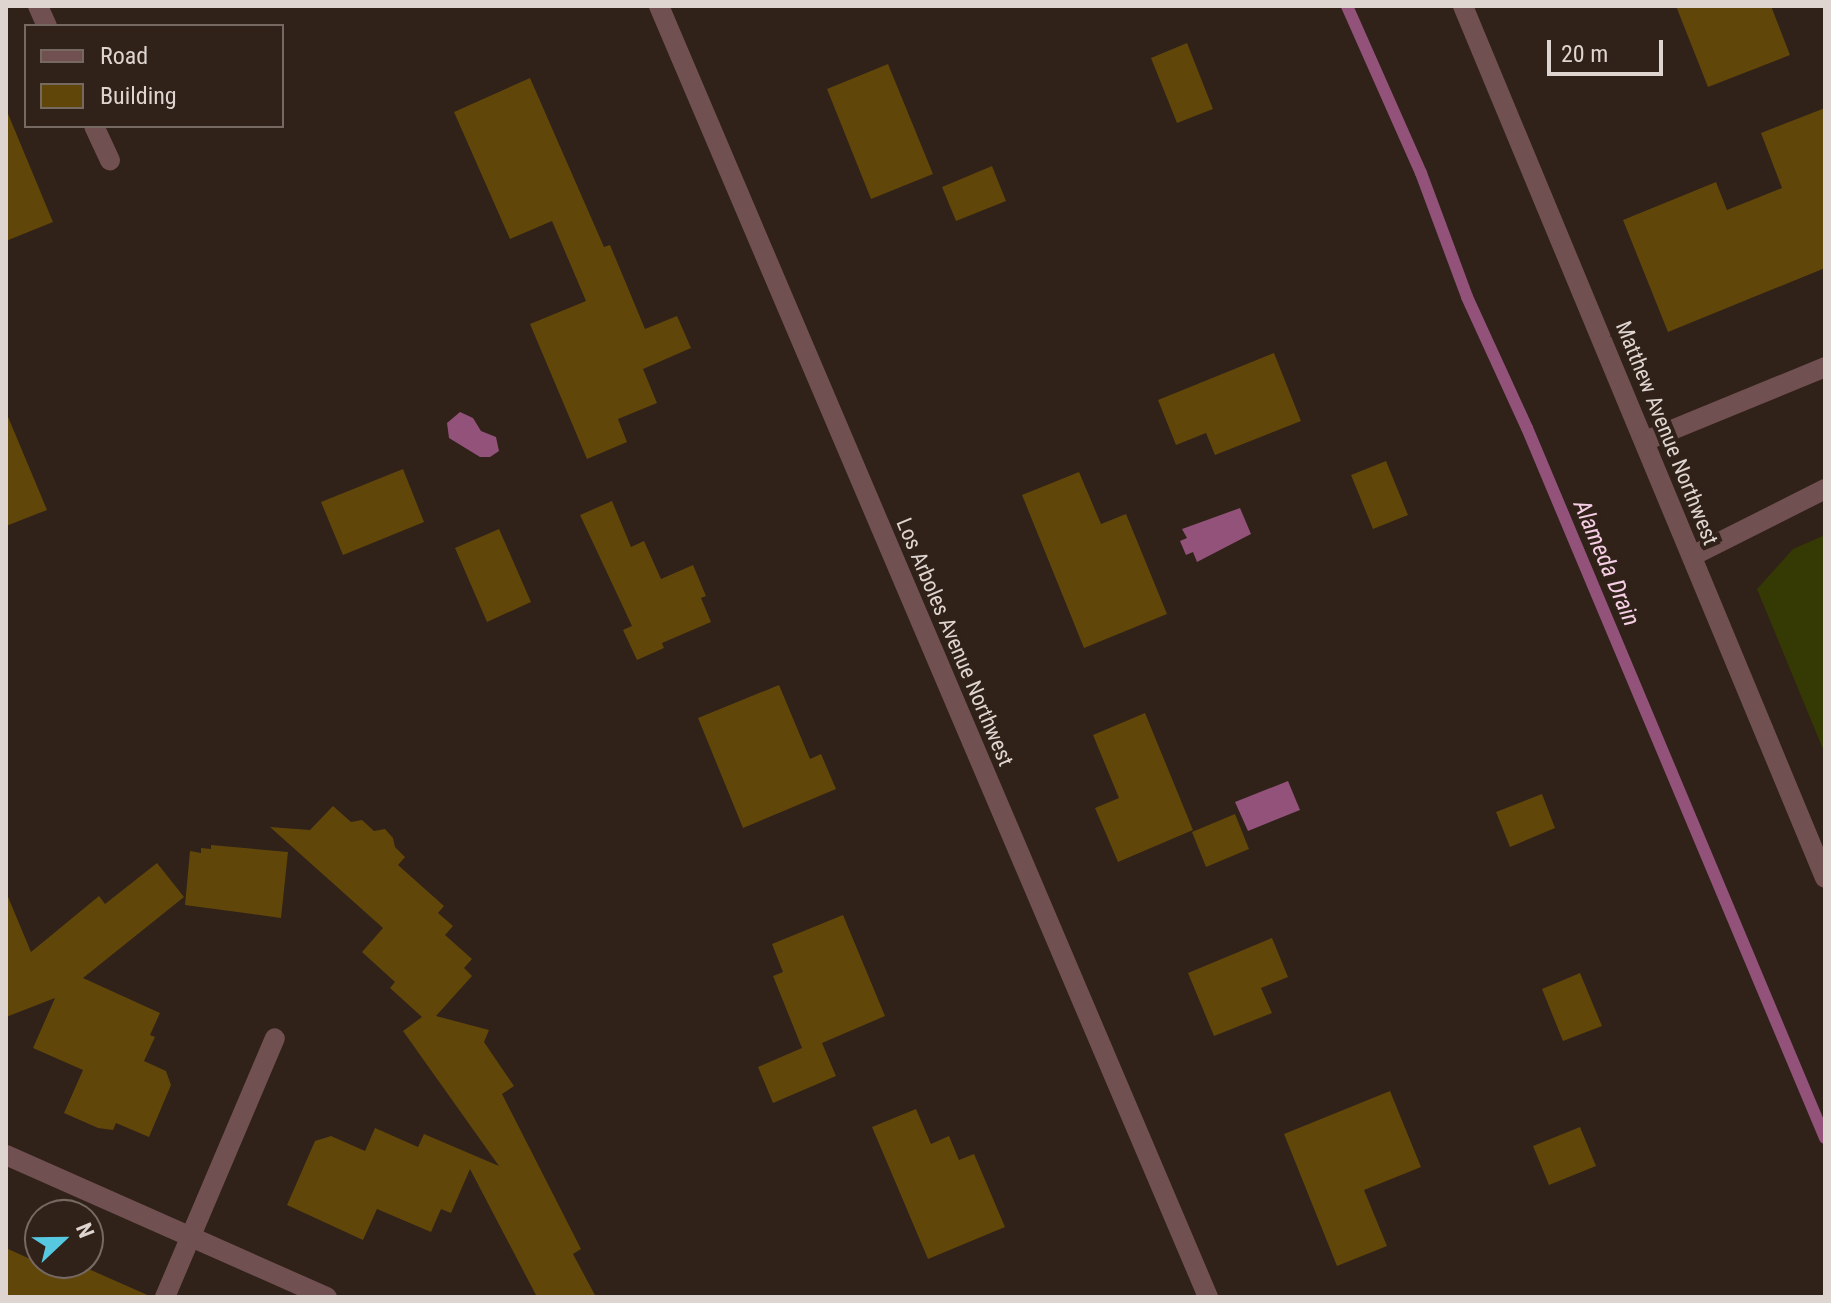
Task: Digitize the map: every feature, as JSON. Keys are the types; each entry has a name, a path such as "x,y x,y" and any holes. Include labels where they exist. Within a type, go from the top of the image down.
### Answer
{"street":[{"name":"Los Arboles Avenue Northwest","path":"659,6 1208,1297"},
{"name":"Matthew Avenue Northwest","path":"1463,6 1825,878"},
{"path":"95,128 110,160"},
{"path":"1645,441 1825,367"},
{"path":"1692,556 1825,489"},
{"path":"165,1297 275,1038"},
{"path":"6,1155 327,1297"}],"green space":[{"path":"1825,535 1825,754 1757,589 1793,549"}],"shaded area":[{"path":"460,412 473,418 481,431 496,437 499,451 490,457 480,457 449,438 447,423"},
{"path":"1240,508 1251,534 1197,562 1193,552 1186,555 1180,541 1187,538 1182,529"},
{"path":"1288,781 1300,810 1248,831 1235,802"}],"building":[{"path":"1676,6 1771,6 1790,55 1708,87"},
{"path":"1187,43 1213,109 1177,123 1151,58"},
{"path":"888,64 933,174 871,199 827,89"},
{"path":"530,78 604,247 610,245 645,329 677,316 691,348 643,369 657,403 618,419 627,442 587,459 530,324 586,301 552,221 510,239 454,112"},
{"path":"1825,108 1825,268 1668,332 1623,220 1716,182 1727,210 1782,188 1761,133"},
{"path":"6,109 53,222 6,241"},
{"path":"992,166 1006,201 956,221 942,187"},
{"path":"1274,353 1301,421 1215,455 1206,433 1176,445 1158,400"},
{"path":"6,412 47,510 6,526"},
{"path":"1386,461 1408,515 1373,529 1351,475"},
{"path":"403,469 424,522 343,555 321,502"},
{"path":"1079,472 1101,524 1126,514 1167,614 1084,648 1022,495"},
{"path":"612,501 631,547 644,541 661,579 693,565 706,596 701,598 711,622 662,643 664,648 637,660 623,630 632,626 580,515"},
{"path":"499,529 531,602 487,622 455,548"},
{"path":"779,685 810,759 821,754 836,789 743,828 698,718"},
{"path":"1145,713 1193,830 1118,862 1095,808 1119,798 1093,735"},
{"path":"1542,794 1555,828 1510,847 1496,812"},
{"path":"333,806 351,822 362,820 374,831 385,829 405,857 398,865 444,906 438,913 453,926 445,935 472,959 464,968 472,976 436,1016 489,1030 484,1042 514,1086 502,1094 581,1249 573,1254 596,1297 537,1297 470,1169 451,1213 441,1209 431,1232 377,1209 363,1240 287,1205 315,1141 331,1136 365,1151 375,1128 418,1147 424,1134 499,1166 403,1031 422,1017 390,988 395,982 362,952 383,928 270,827 310,830"},
{"path":"1235,814 1249,849 1206,867 1192,832"},
{"path":"211,845 288,852 281,918 185,905 190,851 201,853 201,848 211,849"},
{"path":"157,863 184,897 83,978 160,1013 150,1035 155,1037 144,1061 166,1071 171,1085 149,1137 116,1123 113,1130 98,1128 64,1113 83,1070 33,1048 55,998 6,1017 6,892 31,952 99,896 105,904"},
{"path":"843,915 885,1016 822,1043 836,1076 773,1103 758,1067 802,1048 773,976 783,972 772,944"},
{"path":"1272,938 1288,977 1261,988 1272,1013 1214,1036 1188,973"},
{"path":"1580,973 1602,1026 1563,1041 1542,989"},
{"path":"1390,1091 1421,1167 1364,1190 1387,1246 1337,1266 1284,1134"},
{"path":"916,1109 931,1144 949,1136 959,1160 974,1154 1005,1227 928,1259 872,1127"},
{"path":"1580,1127 1596,1166 1549,1185 1533,1146"},
{"path":"6,1248 24,1256 24,1279 104,1279 104,1276 152,1297 6,1297"}],"waterway":[{"name":"Alameda Drain","path":"1347,6 1421,173 1467,297 1527,428 1825,1138"}]}
